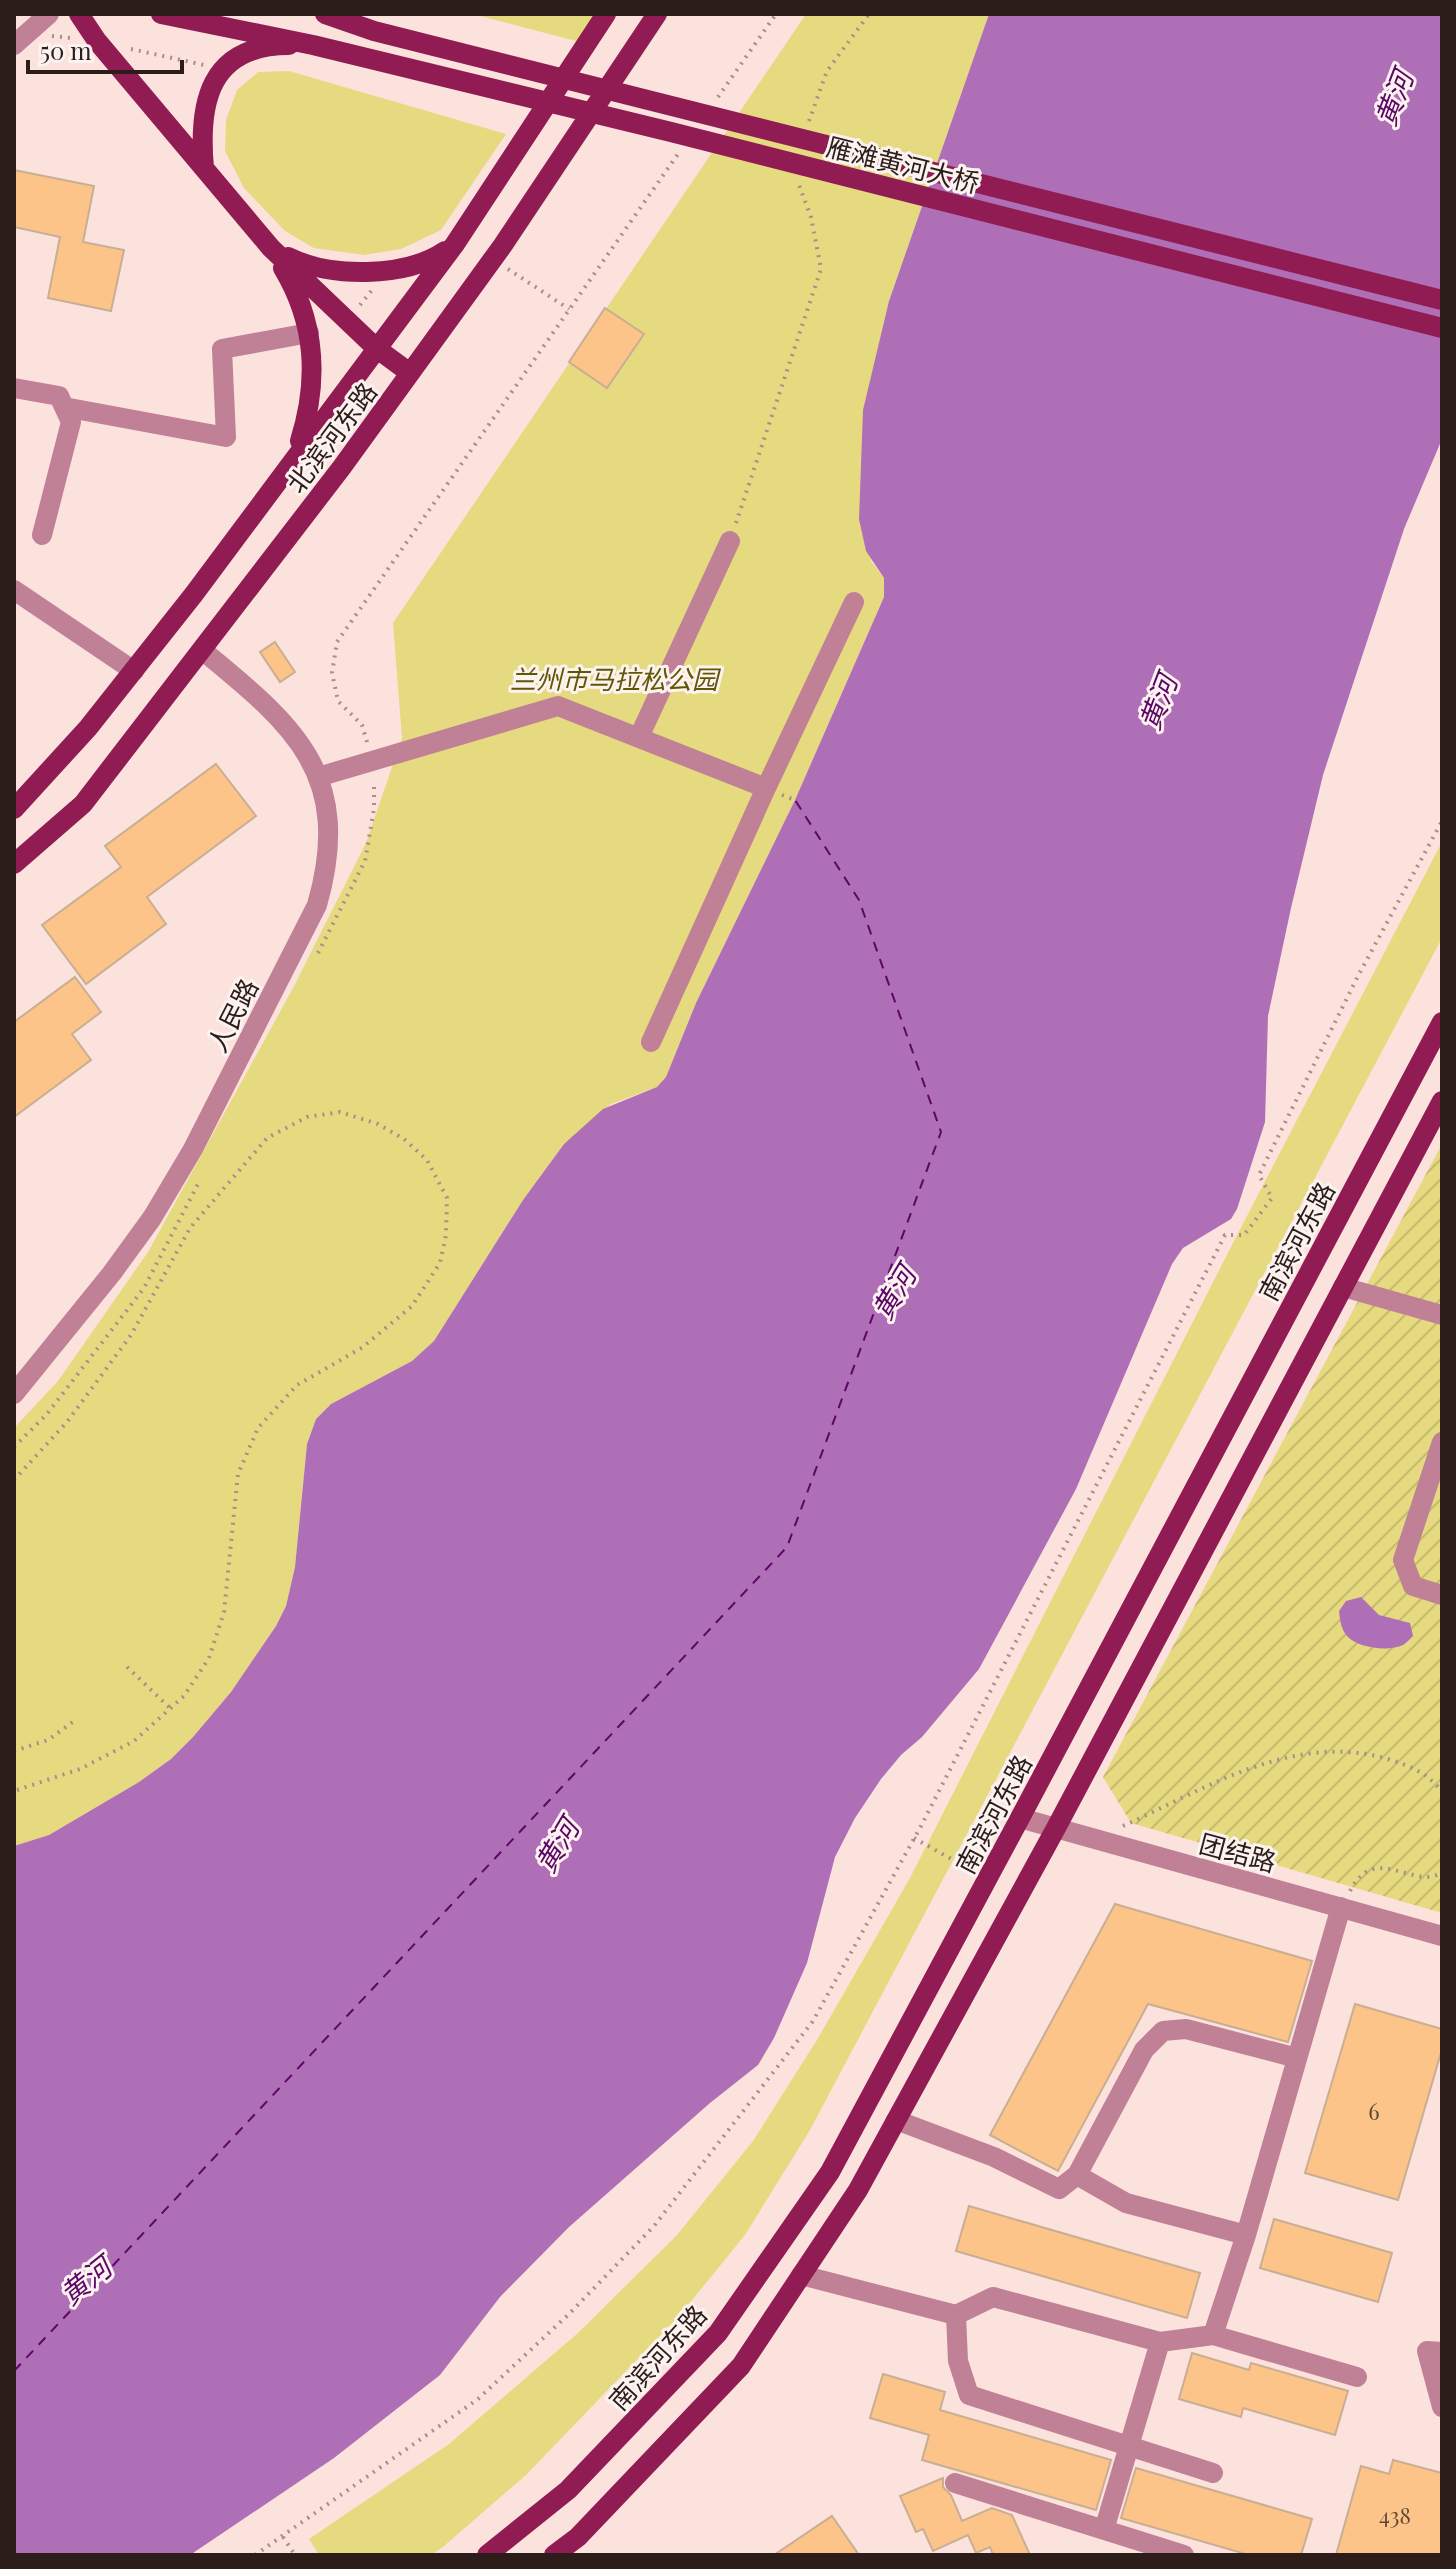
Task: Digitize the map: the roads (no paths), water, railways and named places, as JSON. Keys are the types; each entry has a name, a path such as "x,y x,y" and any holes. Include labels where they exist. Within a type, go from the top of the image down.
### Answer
{"main road":[{"path":"79,14 97,41 271,248 376,348 410,373"},
{"path":"161,14 330,49"},
{"name":"北滨河东路","path":"14,809 88,728 134,671 455,244 606,14"},
{"name":"北滨河东路","path":"14,864 83,804 342,467 493,259 657,14"},
{"name":"雁滩黄河大桥","path":"336,16 374,31 1442,300"},
{"path":"204,168 201,138 205,102 211,86 224,70 237,58 276,45 330,49"},
{"name":"雁滩黄河大桥","path":"330,49 687,136 1442,328"},
{"path":"271,248 306,266 349,272 397,269 430,261 455,244"},
{"path":"271,248 300,302 312,345 312,392 295,457"},
{"name":"南滨河东路","path":"487,2555 568,2490 718,2333 830,2172 1442,1022"},
{"path":"557,2554 578,2537 741,2366 858,2190 1056,1828 1442,1101"}],"street":[{"path":"14,45 49,14"},
{"path":"64,407 226,437 222,349 309,333"},
{"path":"14,388 59,396 71,422 42,535"},
{"path":"639,737 730,541"},
{"path":"14,590 134,671"},
{"path":"651,1042 854,602"},
{"name":"人民路","path":"14,1394 152,1218 193,1149 317,905 325,874 329,810 318,777 303,749 284,722 202,650"},
{"path":"318,777 558,706 766,788"},
{"path":"1343,1287 1442,1315"},
{"path":"1442,1442 1403,1560 1413,1586 1442,1595"},
{"name":"团结路","path":"1020,1818 1442,1936"},
{"path":"1213,2335 1246,2235 1341,1907"},
{"path":"896,2120 994,2157 1059,2189 1077,2175 1144,2050 1163,2031 1186,2029 1297,2058"},
{"path":"1077,2175 1126,2203 1246,2235"},
{"path":"801,2275 956,2315 993,2297 1160,2342 1213,2335 1357,2377"},
{"path":"956,2315 958,2361 969,2395 1213,2473"},
{"path":"1104,2530 1160,2342"},
{"path":"1442,2352 1427,2351 1442,2407"},
{"path":"955,2483 1184,2555"}],"water":[{"name":"黄河","path":"989,14 1442,14 1442,439 1404,529 1323,775 1268,1016 1265,1122 1237,1209 1231,1219 1183,1248 1172,1264 1076,1489 979,1669 922,1737 901,1755 881,1779 855,1818 835,1857 807,1963 774,2038 758,2065 569,2227 500,2297 440,2375 334,2458 190,2555 14,2555 14,1846 49,1835 139,1782 171,1759 193,1737 231,1692 286,1606 295,1567 307,1444 316,1419 331,1404 412,1361 434,1341 523,1200 564,1144 603,1109 657,1087 666,1077 696,1003 795,800 884,597 884,578 866,551 859,519 863,410 889,301"},
{"path":"1361,1597 1379,1615 1410,1623 1413,1636 1403,1645 1390,1648 1374,1648 1352,1640 1343,1630 1339,1611 1346,1601"}],"park label":[{"name":"兰州市马拉松公园","path":"614,678"}]}
